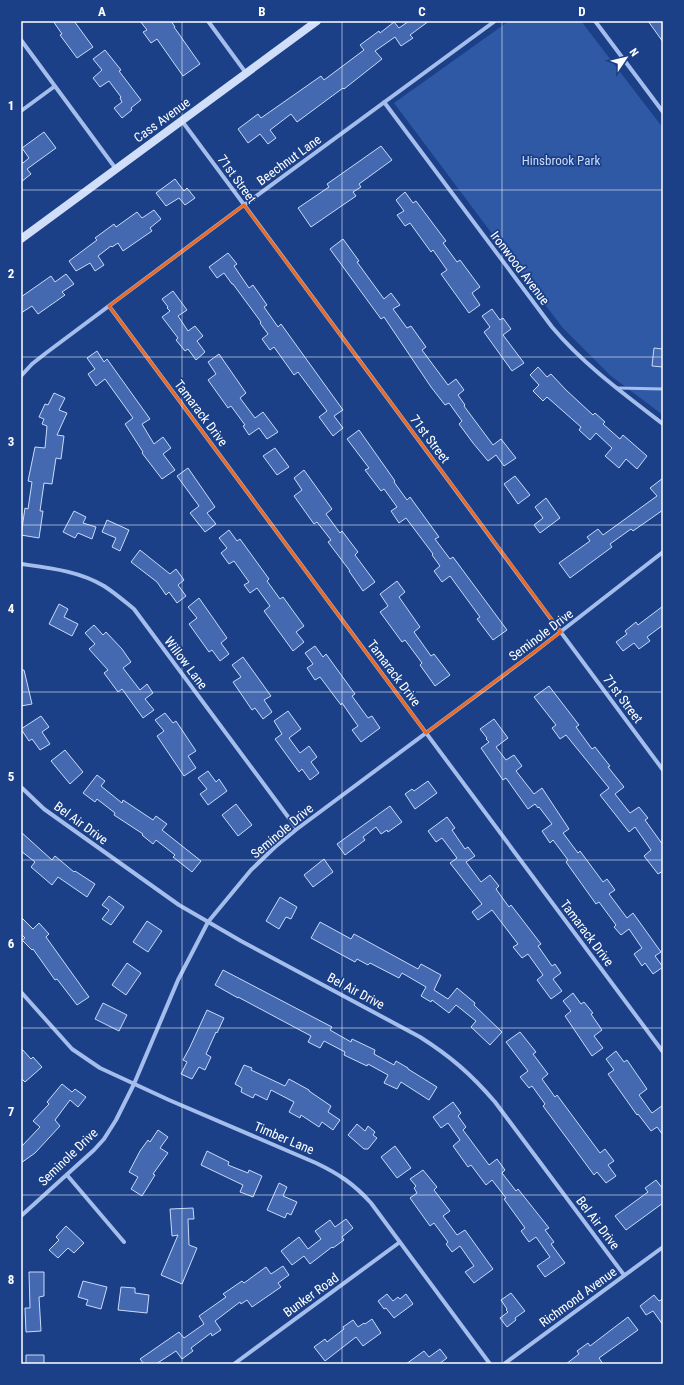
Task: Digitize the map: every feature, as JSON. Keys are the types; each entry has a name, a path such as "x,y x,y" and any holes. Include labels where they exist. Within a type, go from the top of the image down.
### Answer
{"main road":[{"name":"Cass Avenue","path":"21,239 317,21"}],"street":[{"path":"208,21 246,73"},
{"name":"Beechnut Lane","path":"21,376 32,364 46,353 244,205 495,21"},
{"path":"595,21 663,112"},
{"path":"21,40 116,169"},
{"path":"21,111 55,86"},
{"name":"Ironwood Avenue","path":"384,102 552,327 583,360 616,388 663,424"},
{"name":"71st Street","path":"182,121 663,770"},
{"name":"Tamarack Drive","path":"109,306 663,1052"},
{"name":"Seminole Drive","path":"21,1216 94,1150 104,1139 116,1120 134,1084 178,980 208,922 251,870 275,847 297,829 561,632 663,552"},
{"name":"Willow Lane","path":"21,564 66,571 88,578 116,594 134,609 297,829"},
{"path":"658,763 663,760"},
{"name":"Bel Air Drive","path":"21,787 44,809 179,905 241,941 420,1037 460,1065 478,1082 495,1102 624,1275"},
{"name":"Timber Lane","path":"21,992 72,1049 100,1068 169,1100 316,1163 351,1182 362,1193 400,1242 490,1364"},
{"path":"67,1175 124,1242"},
{"name":"Bunker Road","path":"234,1364 400,1242"},
{"name":"Richmond Avenue","path":"504,1364 663,1247"}],"lane":[{"path":"616,388 663,389"}],"highlighted area":[{"path":"244,205 561,632 426,733 109,306"}],"green space":[{"name":"Hinsbrook Park","path":"509,21 581,21 663,128 663,415 611,376 562,327 394,103"}],"building":[{"path":"53,21 74,21 93,47 77,58 60,35 62,34"},
{"path":"140,21 171,21 200,64 183,76 157,39 151,43 143,32 147,30"},
{"path":"409,21 429,21 410,35 413,38 401,46 395,37 375,51 382,59 344,89 343,88 297,122 291,114 270,130 276,138 268,144 260,134 248,143 238,129 258,114 261,118 321,76 324,80 364,50 360,45 379,31 380,33 394,22 399,28"},
{"path":"648,21 663,21 663,42"},
{"path":"105,50 121,70 119,71 141,100 122,118 114,108 122,102 121,97 109,81 100,87 93,78 102,70 93,59"},
{"path":"44,132 56,148 27,169 31,174 21,182 21,161 23,163 29,158 22,148"},
{"path":"381,146 392,160 359,184 361,187 353,192 356,196 311,227 298,208 329,187 327,184"},
{"path":"175,179 184,191 187,188 195,198 185,205 179,198 166,206 156,193"},
{"path":"405,192 413,203 416,201 446,241 443,243 457,262 460,260 480,287 472,293 480,305 469,313 441,274 447,270 433,250 431,252 410,223 405,226 397,215 404,211 396,200"},
{"path":"154,210 161,219 150,228 152,231 123,251 118,243 112,247 111,246 98,256 104,265 95,271 90,263 76,271 69,261 97,240 95,238 114,224 116,227 137,212 142,218"},
{"path":"343,239 359,261 357,262 384,299 391,293 400,305 393,309 407,328 411,326 426,347 422,350 448,385 456,379 464,390 458,395 465,405 464,406 493,445 501,439 516,458 504,466 496,455 488,461 473,443 459,424 462,421 449,403 445,405 431,387 384,317 381,319 330,249"},
{"path":"228,253 237,264 234,266 249,288 253,285 267,305 264,307 278,327 281,324 343,410 334,416 343,428 333,436 319,417 327,411 298,372 294,375 274,347 270,350 262,339 268,334 260,323 261,322 224,273 217,278 209,267"},
{"path":"66,274 74,284 62,292 65,295 38,314 32,306 21,313 21,297 51,276 55,282"},
{"path":"173,291 187,310 178,316 188,331 195,326 203,336 197,341 205,352 196,360 188,349 185,351 176,340 178,338 162,317 170,311 162,299"},
{"path":"492,309 500,320 503,318 511,329 503,335 524,363 512,371 484,332 490,327 482,316"},
{"path":"654,348 663,349 663,367 652,366"},
{"path":"97,351 104,362 107,359 150,419 142,424 154,444 163,437 171,448 163,454 175,470 162,479 142,453 143,452 125,424 133,418 105,379 96,386 88,374 95,369 87,358"},
{"path":"219,354 246,393 240,398 255,418 263,412 278,432 267,439 259,428 249,435 243,426 245,425 231,406 228,408 208,380 216,374 208,362"},
{"path":"538,367 547,377 551,374 593,415 595,413 605,422 603,424 620,439 623,435 647,456 637,469 626,459 619,468 605,456 612,448 596,433 590,440 579,430 581,427 547,397 543,401 533,391 539,385 530,375"},
{"path":"54,393 65,398 59,410 67,413 57,435 64,436 61,459 56,458 52,484 44,483 40,511 43,511 39,538 21,535 25,508 28,509 32,482 28,481 35,447 45,448 47,426 42,424 44,419 39,417 45,404 48,405"},
{"path":"359,430 407,500 410,497 439,537 435,539 450,559 453,557 507,630 493,640 477,619 480,617 450,576 442,582 434,571 440,566 432,555 433,554 406,518 399,523 391,511 397,507 384,489 381,491 365,470 369,468 347,439"},
{"path":"275,448 289,467 277,475 263,456"},
{"path":"188,468 215,507 207,513 216,524 205,532 190,513 199,506 177,476"},
{"path":"304,470 332,509 326,514 340,533 342,531 358,552 355,555 375,582 363,591 328,542 331,540 317,522 314,524 294,496 302,490 294,478"},
{"path":"515,476 530,495 518,504 504,484"},
{"path":"663,478 663,510 633,531 631,529 610,544 612,547 570,578 559,563 590,541 587,537 598,529 603,535 657,496 650,488"},
{"path":"546,498 560,518 540,533 534,525 543,518 535,507"},
{"path":"74,511 86,517 83,523 96,527 92,539 78,533 75,538 63,532"},
{"path":"107,520 129,530 120,551 112,547 116,538 102,532"},
{"path":"229,530 237,541 240,539 269,579 267,581 280,599 283,597 304,626 296,632 304,642 293,651 264,611 270,606 257,588 250,593 244,585 249,582 234,561 229,564 221,553 227,548 219,538"},
{"path":"140,550 170,574 176,569 184,580 178,585 186,596 177,603 169,592 166,595 157,582 131,562"},
{"path":"397,581 405,592 399,597 420,627 414,632 431,656 434,654 450,675 435,686 420,665 422,663 405,640 402,642 380,612 388,606 380,594"},
{"path":"199,598 227,638 221,643 229,654 220,661 212,650 209,652 189,624 197,618 188,607"},
{"path":"59,604 68,609 64,617 78,624 72,636 49,624"},
{"path":"663,606 663,625 647,637 650,641 639,649 634,643 623,651 616,642 627,634 625,631 636,622 638,625"},
{"path":"94,625 103,635 106,632 122,649 131,662 123,668 140,690 147,684 153,693 145,699 154,710 143,718 122,689 118,692 104,673 108,670 89,649 95,644 85,633"},
{"path":"315,646 323,657 326,654 355,694 352,696 368,718 372,716 380,728 361,742 352,730 358,726 342,703 341,705 320,677 315,680 307,668 313,664 305,653"},
{"path":"243,657 271,696 264,700 272,712 263,719 255,708 252,710 233,682 241,677 232,665"},
{"path":"21,670 24,670 32,704 21,706"},
{"path":"549,686 579,725 576,727 592,749 595,747 610,766 608,767 624,787 615,794 630,813 639,807 648,818 645,820 663,845 663,871 658,874 644,856 651,850 635,827 629,832 600,795 609,788 566,735 560,739 552,728 556,725 534,697"},
{"path":"288,711 301,729 289,738 300,753 309,746 317,757 311,762 319,773 310,780 302,769 299,772 275,739 282,734 274,721"},
{"path":"165,713 173,723 176,721 196,751 188,756 196,768 184,776 157,736 164,731 155,720"},
{"path":"41,716 49,727 42,732 50,744 40,750 32,739 29,741 21,729"},
{"path":"494,719 508,738 496,747 506,760 514,755 522,766 516,771 534,794 542,788 569,829 563,833 578,853 580,851 603,882 607,879 615,890 609,894 627,918 633,913 661,952 655,956 663,967 653,974 645,963 642,966 634,954 642,948 629,929 621,935 614,927 616,925 599,902 596,904 566,862 568,860 553,840 550,843 542,831 552,824 535,804 528,809 506,778 503,780 481,748 489,742 480,729"},
{"path":"65,750 83,772 70,784 51,761"},
{"path":"208,771 216,782 219,779 227,791 208,805 200,794 207,789 198,778"},
{"path":"97,775 105,781 101,786 122,803 123,800 153,820 156,816 167,824 162,830 201,861 192,872 173,857 175,855 156,840 153,844 142,835 143,834 114,815 115,813 97,799 95,802 83,793"},
{"path":"428,781 437,793 415,809 405,794 412,789 414,791"},
{"path":"236,804 252,825 238,836 222,815"},
{"path":"390,806 402,822 388,832 387,830 381,834 376,827 363,837 365,840 345,855 337,844"},
{"path":"447,817 455,828 452,830 465,849 468,847 475,856 466,862 481,882 490,875 499,886 496,889 509,907 511,905 541,944 538,946 552,966 555,964 561,973 553,979 562,991 551,999 537,980 543,975 528,954 522,958 513,947 518,944 492,910 478,920 472,912 482,904 450,863 457,858 442,838 436,842 428,831"},
{"path":"21,832 52,860 55,856 74,872 75,871 95,884 87,897 58,877 52,885 31,867 35,862 21,851"},
{"path":"324,859 333,872 313,887 304,875"},
{"path":"109,896 124,907 111,925 102,919 109,910 102,905"},
{"path":"280,897 297,907 291,919 286,917 279,929 266,921"},
{"path":"21,917 33,929 39,923 49,934 46,937 89,997 77,1005 57,979 55,980 33,949 32,950 22,940 25,938 21,934"},
{"path":"147,921 162,931 148,952 133,942"},
{"path":"320,922 351,939 354,934 418,969 421,964 441,975 434,990 448,999 457,988 475,1003 474,1005 502,1032 490,1045 471,1027 476,1021 456,1005 449,1013 432,1000 431,1002 421,996 426,987 402,973 399,978 370,963 368,965 357,959 355,962 311,938"},
{"path":"127,963 141,973 126,995 112,985"},
{"path":"223,970 332,1027 330,1030 351,1042 352,1039 375,1050 374,1054 394,1065 396,1061 437,1087 429,1100 401,1082 397,1089 384,1083 388,1075 368,1064 367,1066 344,1055 345,1052 324,1041 320,1048 308,1042 311,1036 215,985"},
{"path":"573,993 581,1004 584,1002 593,1013 591,1014 602,1030 594,1036 603,1048 592,1056 565,1016 571,1011 563,1001"},
{"path":"103,1003 127,1015 119,1031 95,1019"},
{"path":"207,1010 224,1018 206,1054 211,1057 205,1070 199,1067 192,1079 181,1074 187,1062 183,1060"},
{"path":"520,1032 536,1052 533,1054 548,1074 542,1079 555,1097 557,1095 600,1153 605,1149 614,1161 608,1165 616,1176 606,1183 597,1172 594,1175 543,1106 545,1104 532,1086 529,1088 520,1077 528,1071 506,1042"},
{"path":"21,1048 31,1059 33,1057 42,1067 25,1082 21,1078"},
{"path":"616,1051 624,1062 627,1060 647,1089 639,1095 652,1113 663,1105 663,1135 657,1127 651,1131 638,1114 637,1115 608,1074 614,1070 606,1059"},
{"path":"244,1065 252,1068 251,1070 285,1086 289,1079 309,1090 331,1106 328,1112 340,1120 333,1130 322,1122 319,1127 301,1115 300,1118 289,1112 294,1102 271,1090 267,1100 255,1094 253,1098 241,1092 242,1088 235,1084"},
{"path":"62,1084 72,1092 75,1089 86,1097 78,1107 70,1100 55,1120 60,1126 35,1153 21,1163 21,1147 40,1127 33,1121 49,1104 47,1102"},
{"path":"453,1102 461,1113 458,1116 466,1127 463,1130 489,1165 497,1159 505,1170 502,1173 516,1191 518,1189 549,1228 545,1230 554,1242 551,1244 565,1263 545,1277 537,1266 550,1257 536,1237 529,1242 521,1231 525,1228 504,1199 506,1198 492,1180 486,1185 471,1165 468,1167 453,1146 460,1140 448,1123 441,1128 433,1117"},
{"path":"357,1124 365,1131 368,1126 375,1132 373,1135 377,1138 368,1149 364,1149 348,1135"},
{"path":"158,1130 168,1137 160,1148 168,1153 153,1174 155,1175 142,1196 131,1189 138,1177 129,1172 140,1151 148,1140 150,1142"},
{"path":"395,1146 411,1168 397,1178 381,1157"},
{"path":"207,1151 229,1162 228,1165 248,1173 249,1170 262,1176 253,1197 240,1192 243,1185 201,1165"},
{"path":"423,1170 437,1187 434,1190 450,1211 443,1216 457,1235 465,1230 493,1269 474,1283 465,1272 474,1266 460,1246 452,1252 446,1244 448,1242 434,1223 430,1226 410,1198 417,1193 414,1188 416,1186 410,1179"},
{"path":"656,1180 663,1189 663,1203 626,1230 615,1216 648,1192 645,1188"},
{"path":"279,1183 287,1187 283,1196 297,1202 291,1215 287,1213 285,1218 267,1210"},
{"path":"193,1208 194,1219 188,1219 189,1245 197,1248 182,1284 161,1275 178,1235 172,1236 170,1209"},
{"path":"346,1219 353,1228 342,1237 344,1240 333,1248 332,1247 310,1264 304,1256 292,1265 281,1251 299,1237 308,1249 321,1239 315,1231 330,1220 335,1227"},
{"path":"66,1226 84,1243 74,1253 68,1248 58,1258 49,1250 59,1240 56,1237"},
{"path":"283,1266 289,1275 278,1283 281,1287 252,1307 247,1300 241,1304 240,1302 215,1321 221,1330 212,1336 211,1333 191,1348 193,1351 182,1359 176,1351 156,1364 144,1364 140,1359 179,1332 184,1338 204,1324 199,1316 226,1297 223,1294 242,1281 244,1283 266,1267 271,1274"},
{"path":"29,1272 44,1272 44,1296 39,1297 41,1331 26,1332 25,1308 30,1308"},
{"path":"83,1281 107,1287 101,1309 86,1305 88,1300 78,1297"},
{"path":"121,1287 135,1288 135,1293 149,1295 147,1313 118,1310"},
{"path":"511,1293 525,1311 515,1318 516,1320 507,1327 500,1318 508,1312 501,1300"},
{"path":"387,1294 393,1301 398,1297 400,1299 406,1294 413,1304 394,1318 378,1301"},
{"path":"654,1295 659,1301 663,1299 663,1325 653,1311 646,1315 640,1306"},
{"path":"628,1317 638,1330 599,1358 603,1364 566,1364 579,1354 577,1351 588,1343 590,1346"},
{"path":"372,1319 381,1333 363,1346 356,1337 325,1361 314,1347 325,1339 327,1342 353,1320 358,1327"},
{"path":"440,1349 447,1358 439,1364 406,1364 424,1351 429,1357"},
{"path":"26,1355 44,1355 44,1364 26,1364"}]}
